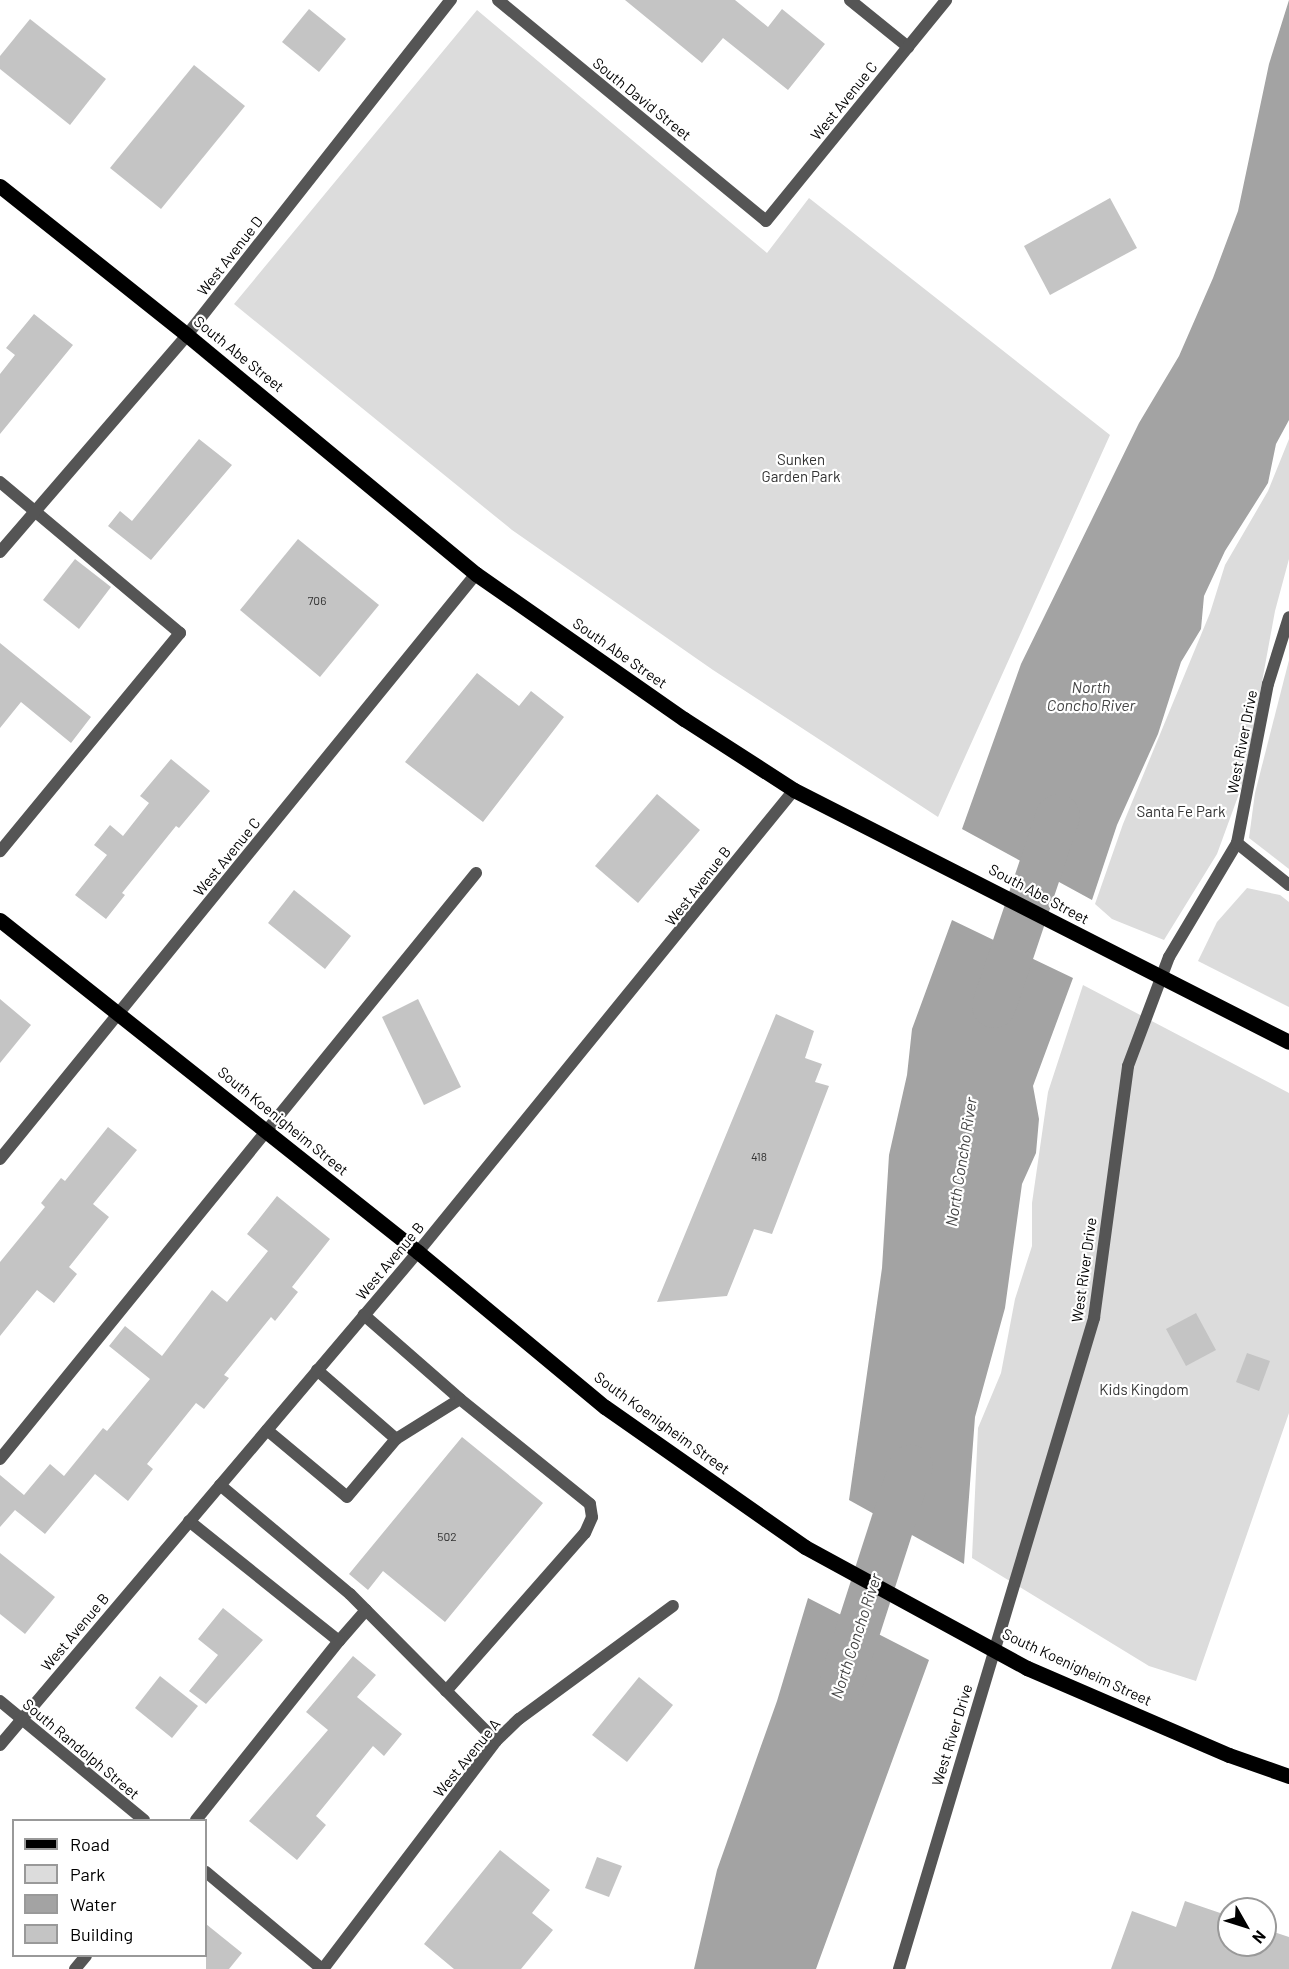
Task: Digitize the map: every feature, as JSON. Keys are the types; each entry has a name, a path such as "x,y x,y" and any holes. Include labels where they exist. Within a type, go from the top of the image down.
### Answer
{"main road":[{"name":"South Abe Street","path":"0,186 187,334 476,574 684,719 794,790 833,808 1229,1015 1289,1042"},
{"name":"South Koenigheim Street","path":"0,920 418,1252 605,1407 805,1547 1027,1668 1229,1755 1289,1776"}],"street":[{"name":"West Avenue D","path":"0,552 187,334 451,0"},
{"name":"South David Street","path":"498,0 766,221"},
{"path":"850,0 908,47"},
{"name":"West Avenue C","path":"766,221 946,0"},
{"path":"0,482 180,633 0,851"},
{"name":"West Avenue C","path":"0,1159 476,574"},
{"name":"West River Drive","path":"899,1969 1094,1318 1128,1066 1169,957 1237,843 1268,684 1289,617"},
{"name":"West Avenue B","path":"0,1745 418,1252 794,790"},
{"path":"1237,843 1289,885"},
{"path":"0,1459 476,873"},
{"path":"364,1315 460,1399 590,1504 592,1517 585,1533 446,1691"},
{"path":"317,1371 396,1439"},
{"path":"267,1430 347,1497 396,1439 460,1399"},
{"path":"220,1485 366,1610 496,1741"},
{"path":"189,1521 339,1641"},
{"name":"West Avenue A","path":"323,1969 496,1741 519,1719 673,1606"},
{"path":"198,1819 366,1610"},
{"name":"South Randolph Street","path":"0,1701 142,1819"},
{"path":"207,1873 323,1969"},
{"path":"75,1969 85,1957"}],"green space":[{"name":"Sunken Garden Park","path":"477,10 767,253 809,198 1110,435 938,817 713,670 512,530 234,304"},
{"name":"Santa Fe Park","path":"1289,439 1289,559 1275,611 1244,780 1217,854 1164,940 1112,919 1095,904 1123,824 1210,613 1225,565 1268,491"},
{"path":"1289,660 1289,869 1249,838 1255,793"},
{"path":"1247,888 1280,895 1289,902 1289,1007 1198,961 1217,922"},
{"name":"Kids Kingdom","path":"1083,985 1289,1093 1289,1413 1196,1681 1149,1666 972,1558 978,1428 1001,1373 1015,1299 1032,1246 1032,1203 1048,1092"}],"water":[{"name":"North Concho River","path":"1289,0 1289,420 1276,444 1268,483 1225,551 1204,596 1201,629 1181,662 1158,734 1117,825 1092,900 962,829 1021,664 1139,423 1179,356 1213,278 1238,211 1269,64"},
{"name":"North Concho River","path":"952,920 1073,978 1033,1086 1039,1119 1036,1153 1022,1184 1005,1308 975,1417 964,1564 849,1500 882,1268 889,1155 907,1075 912,1029"},
{"name":"North Concho River","path":"808,1598 929,1660 816,1969 694,1969 717,1870 777,1701"}],"building":[{"path":"625,0 735,0 768,27 782,9 825,44 788,90 723,38 702,63"},
{"path":"309,9 346,39 319,72 282,42"},
{"path":"30,19 106,79 70,125 0,69 0,56"},
{"path":"194,65 245,106 161,209 110,168"},
{"path":"1110,198 1137,248 1050,295 1024,246"},
{"path":"34,314 73,345 0,434 0,374 15,355 6,348"},
{"path":"199,439 232,465 151,560 108,526 120,511 132,521"},
{"path":"298,539 379,605 320,677 240,610"},
{"path":"75,559 111,587 79,629 43,600"},
{"path":"0,643 91,717 71,743 21,702 0,728"},
{"path":"477,673 519,706 531,691 564,717 483,822 405,762"},
{"path":"171,759 210,791 179,828 176,826 122,893 125,895 106,919 75,895 107,855 94,845 110,825 123,836 149,803 140,796"},
{"path":"657,794 700,830 638,903 595,866"},
{"path":"294,890 351,936 325,969 268,923"},
{"path":"0,999 31,1025 0,1063"},
{"path":"418,999 461,1087 424,1105 382,1017"},
{"path":"776,1014 814,1031 805,1058 822,1064 815,1082 829,1086 772,1234 754,1229 727,1296 657,1302"},
{"path":"108,1127 137,1150 93,1204 109,1217 69,1267 77,1274 54,1303 37,1290 0,1336 0,1262 45,1207 41,1203 61,1178 65,1181"},
{"path":"277,1196 330,1239 292,1287 298,1292 275,1321 271,1317 224,1375 229,1378 204,1409 196,1403 147,1464 153,1469 128,1501 95,1474 45,1534 15,1510 0,1527 0,1475 24,1495 50,1464 64,1476 103,1428 107,1431 150,1379 109,1346 125,1326 162,1356 212,1290 227,1302 268,1251 247,1234"},
{"path":"1196,1313 1216,1350 1186,1366 1166,1329"},
{"path":"1247,1353 1270,1361 1259,1391 1236,1382"},
{"path":"462,1437 543,1503 445,1622 383,1571 368,1590 349,1574"},
{"path":"0,1553 55,1597 25,1634 0,1614"},
{"path":"223,1608 263,1640 206,1704 189,1691 218,1655 198,1639"},
{"path":"353,1656 376,1675 357,1697 402,1734 384,1756 373,1746 316,1816 326,1825 297,1860 249,1821 328,1730 306,1712"},
{"path":"160,1676 198,1706 172,1738 135,1708"},
{"path":"639,1677 673,1705 627,1762 592,1735"},
{"path":"500,1850 550,1890 532,1913 553,1930 521,1969 454,1969 424,1944"},
{"path":"597,1857 622,1866 609,1897 585,1888"},
{"path":"1185,1901 1217,1912 1217,1957 1277,1957 1277,1933 1289,1937 1289,1969 1111,1969 1132,1911 1176,1927"},
{"path":"207,1925 242,1953 229,1969 206,1969"}],"waterway":[{"name":"North Concho River","path":"994,1006 1058,816"},
{"name":"North Concho River","path":"842,1680 911,1467"}]}
